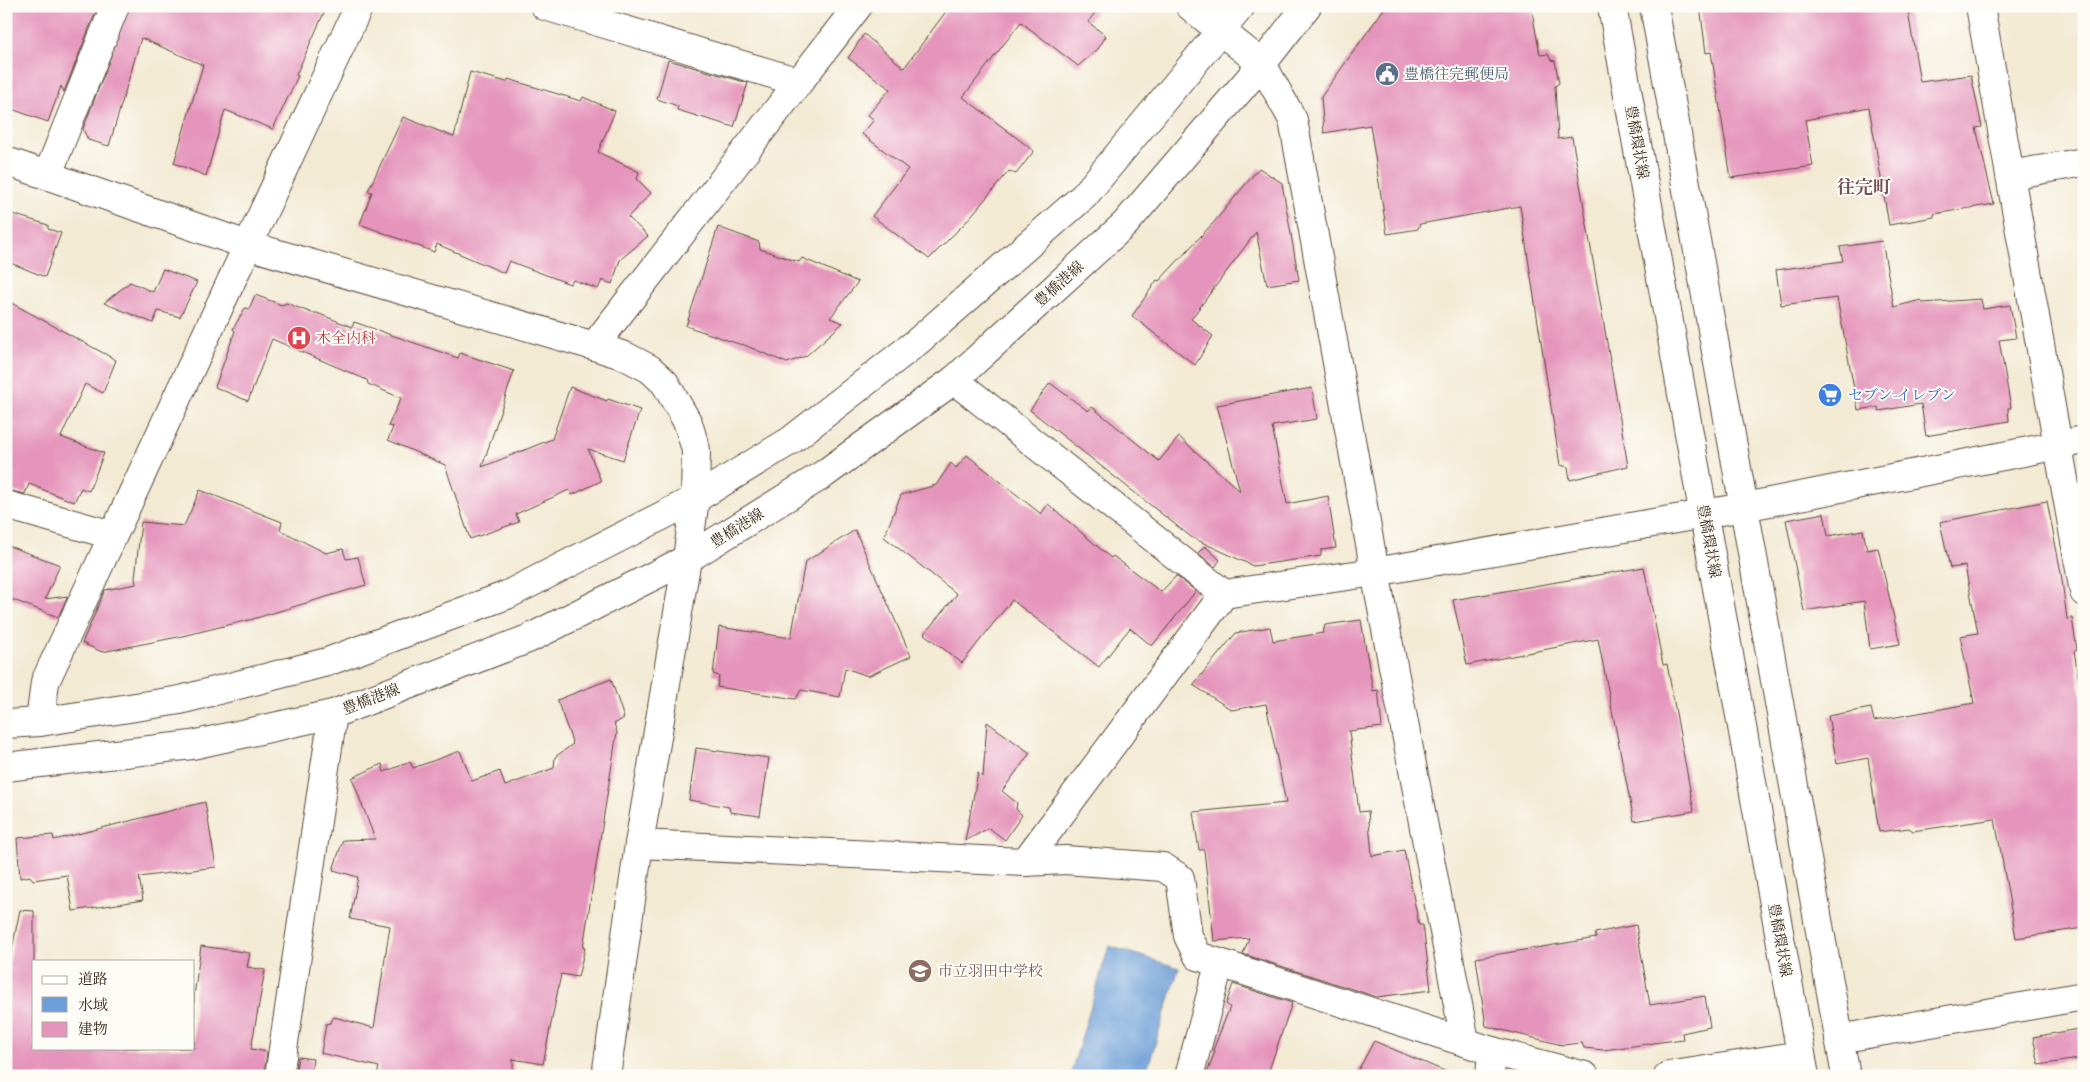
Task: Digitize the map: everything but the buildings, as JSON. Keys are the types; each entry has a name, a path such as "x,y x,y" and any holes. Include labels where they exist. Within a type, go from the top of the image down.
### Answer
{"street":[{"path":"48,174 115,6"},
{"path":"40,722 45,682 359,6"},
{"path":"546,6 799,82"},
{"path":"594,346 858,6"},
{"path":"1190,6 1262,64 1292,120 1375,572 1465,1042"},
{"path":"6,724 40,722 180,700 327,662 507,595 695,499 790,440 917,342 1084,196 1242,6"},
{"name":"豊橋港線","path":"6,767 192,746 333,714 528,639 687,559 824,474 954,380 1125,224 1262,64 1307,6"},
{"name":"豊橋環状線","path":"1612,6 1803,1065"},
{"path":"1654,6 1846,1076"},
{"path":"1980,6 2056,445 2084,592"},
{"path":"6,161 48,174 247,245 625,356 650,369 665,383 688,423 696,450 695,499 687,559 639,844 606,1076"},
{"path":"2010,175 2084,162"},
{"path":"954,380 1224,594"},
{"path":"1026,862 1224,594 1375,572 1744,508 2084,440"},
{"path":"6,505 112,535"},
{"path":"279,1076 333,714"},
{"path":"639,844 1026,862 1065,860 1164,867 1180,878 1188,936 1198,956 1219,965 1465,1042 1491,1063 1584,1076"},
{"path":"1189,1076 1219,965"},
{"path":"1839,1039 2084,996"},
{"path":"1668,1076 1803,1065"}],"water":[{"path":"1109,946 1179,968 1145,1076 1070,1076"}],"place":[{"name":"豊橋往完郵便局","path":"1387,74"},
{"name":"木全内科","path":"299,338"},
{"name":"セブン-イレブン","path":"1830,395"},
{"name":"市立羽田中学校","path":"920,971"}],"district":[{"name":"往完町","path":"1864,187"}]}
